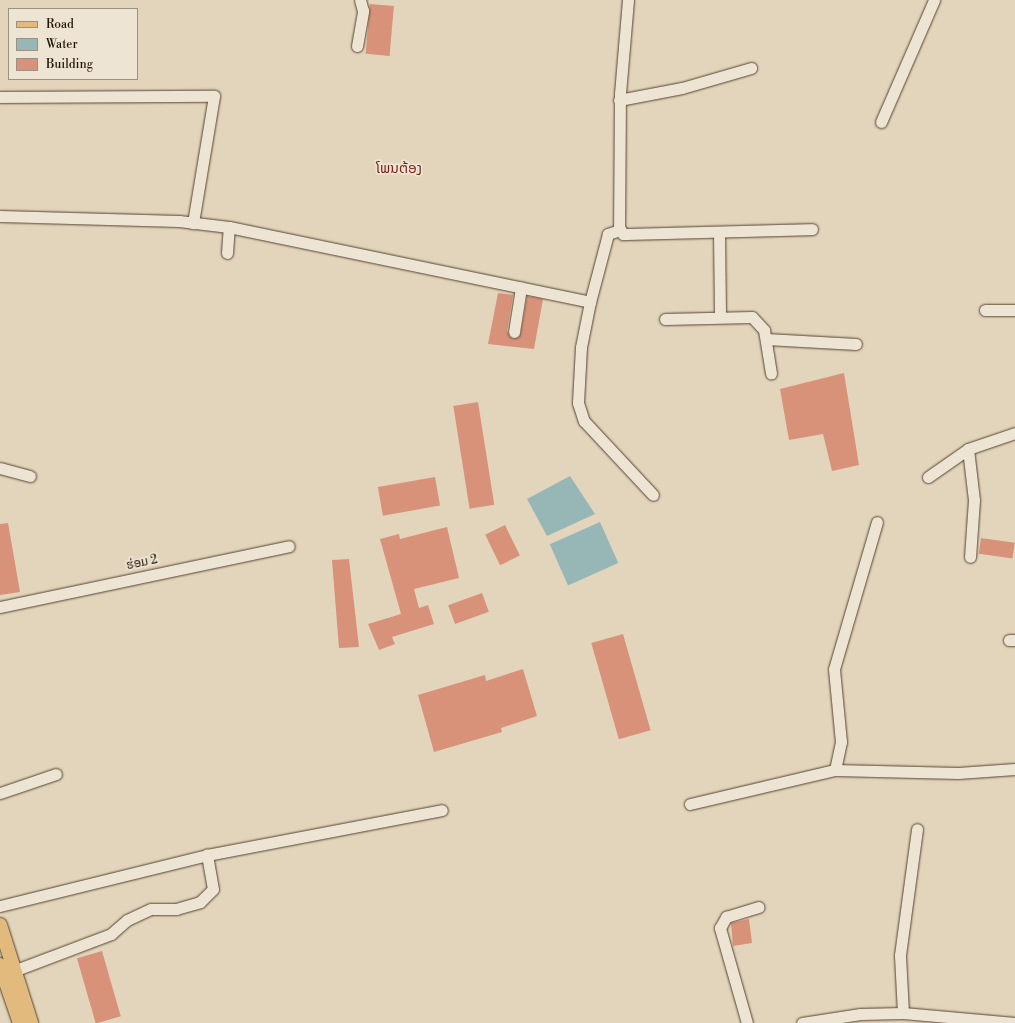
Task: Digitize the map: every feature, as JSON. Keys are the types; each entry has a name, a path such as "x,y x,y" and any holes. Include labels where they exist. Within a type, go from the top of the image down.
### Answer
{"main road":[{"path":"0,925 4,971 20,1023"},
{"path":"4,971 31,1023"}],"street":[{"path":"357,46 363,11 360,0"},
{"path":"628,0 620,100 620,230 625,236 812,229"},
{"path":"880,122 934,0"},
{"path":"620,100 682,88 750,68"},
{"path":"0,97 214,96 193,223"},
{"path":"0,216 193,223 229,228 590,302"},
{"path":"227,253 229,228"},
{"path":"620,230 608,234 590,302 578,382 580,413 653,495"},
{"path":"719,232 720,316"},
{"path":"514,332 521,288"},
{"path":"986,310 1015,310"},
{"path":"665,319 752,316 761,325 766,339 771,373"},
{"path":"766,339 856,344"},
{"path":"928,477 968,449 1015,433"},
{"path":"968,449 974,500 970,557"},
{"path":"0,468 30,476"},
{"path":"835,770 841,742 834,669 877,522"},
{"name":"ຮ່ອມ 2","path":"0,606 289,546"},
{"path":"690,804 835,770 958,773 1015,768"},
{"path":"0,793 56,774"},
{"path":"0,906 207,855 442,810"},
{"path":"903,1013 900,955 917,829"},
{"path":"4,971 111,934 127,920 151,909 176,909 200,902 213,889 207,855"},
{"path":"747,1023 720,928 726,917 758,907"},
{"path":"808,1022 860,1014 903,1013 928,1019 1015,1023"}],"water":[{"path":"570,476 595,514 547,536 527,499"},
{"path":"600,522 618,563 568,585 550,544"}],"building":[{"path":"370,4 394,6 390,56 366,54"},
{"path":"498,293 513,295 507,331 513,339 521,333 527,296 543,299 534,349 488,344"},
{"path":"844,373 859,465 832,471 823,434 789,440 780,389"},
{"path":"478,402 494,505 470,509 453,406"},
{"path":"435,477 440,506 383,516 378,487"},
{"path":"8,523 20,592 0,595 0,524"},
{"path":"505,525 520,556 500,565 485,535"},
{"path":"447,527 459,578 414,589 419,608 428,605 434,624 392,637 395,644 379,650 368,624 401,614 380,539 399,534 400,539"},
{"path":"981,538 1015,543 1012,559 979,554"},
{"path":"349,559 359,647 339,648 332,560"},
{"path":"482,593 489,612 455,624 448,605"},
{"path":"623,634 651,730 619,739 591,643"},
{"path":"523,669 537,716 501,728 502,732 434,752 418,695 485,675 486,681"},
{"path":"749,919 752,943 733,946 731,923"},
{"path":"102,951 121,1016 96,1023 77,958"}],"district":[{"name":"ໂພນຕ້ອງ","path":"399,169"}]}
